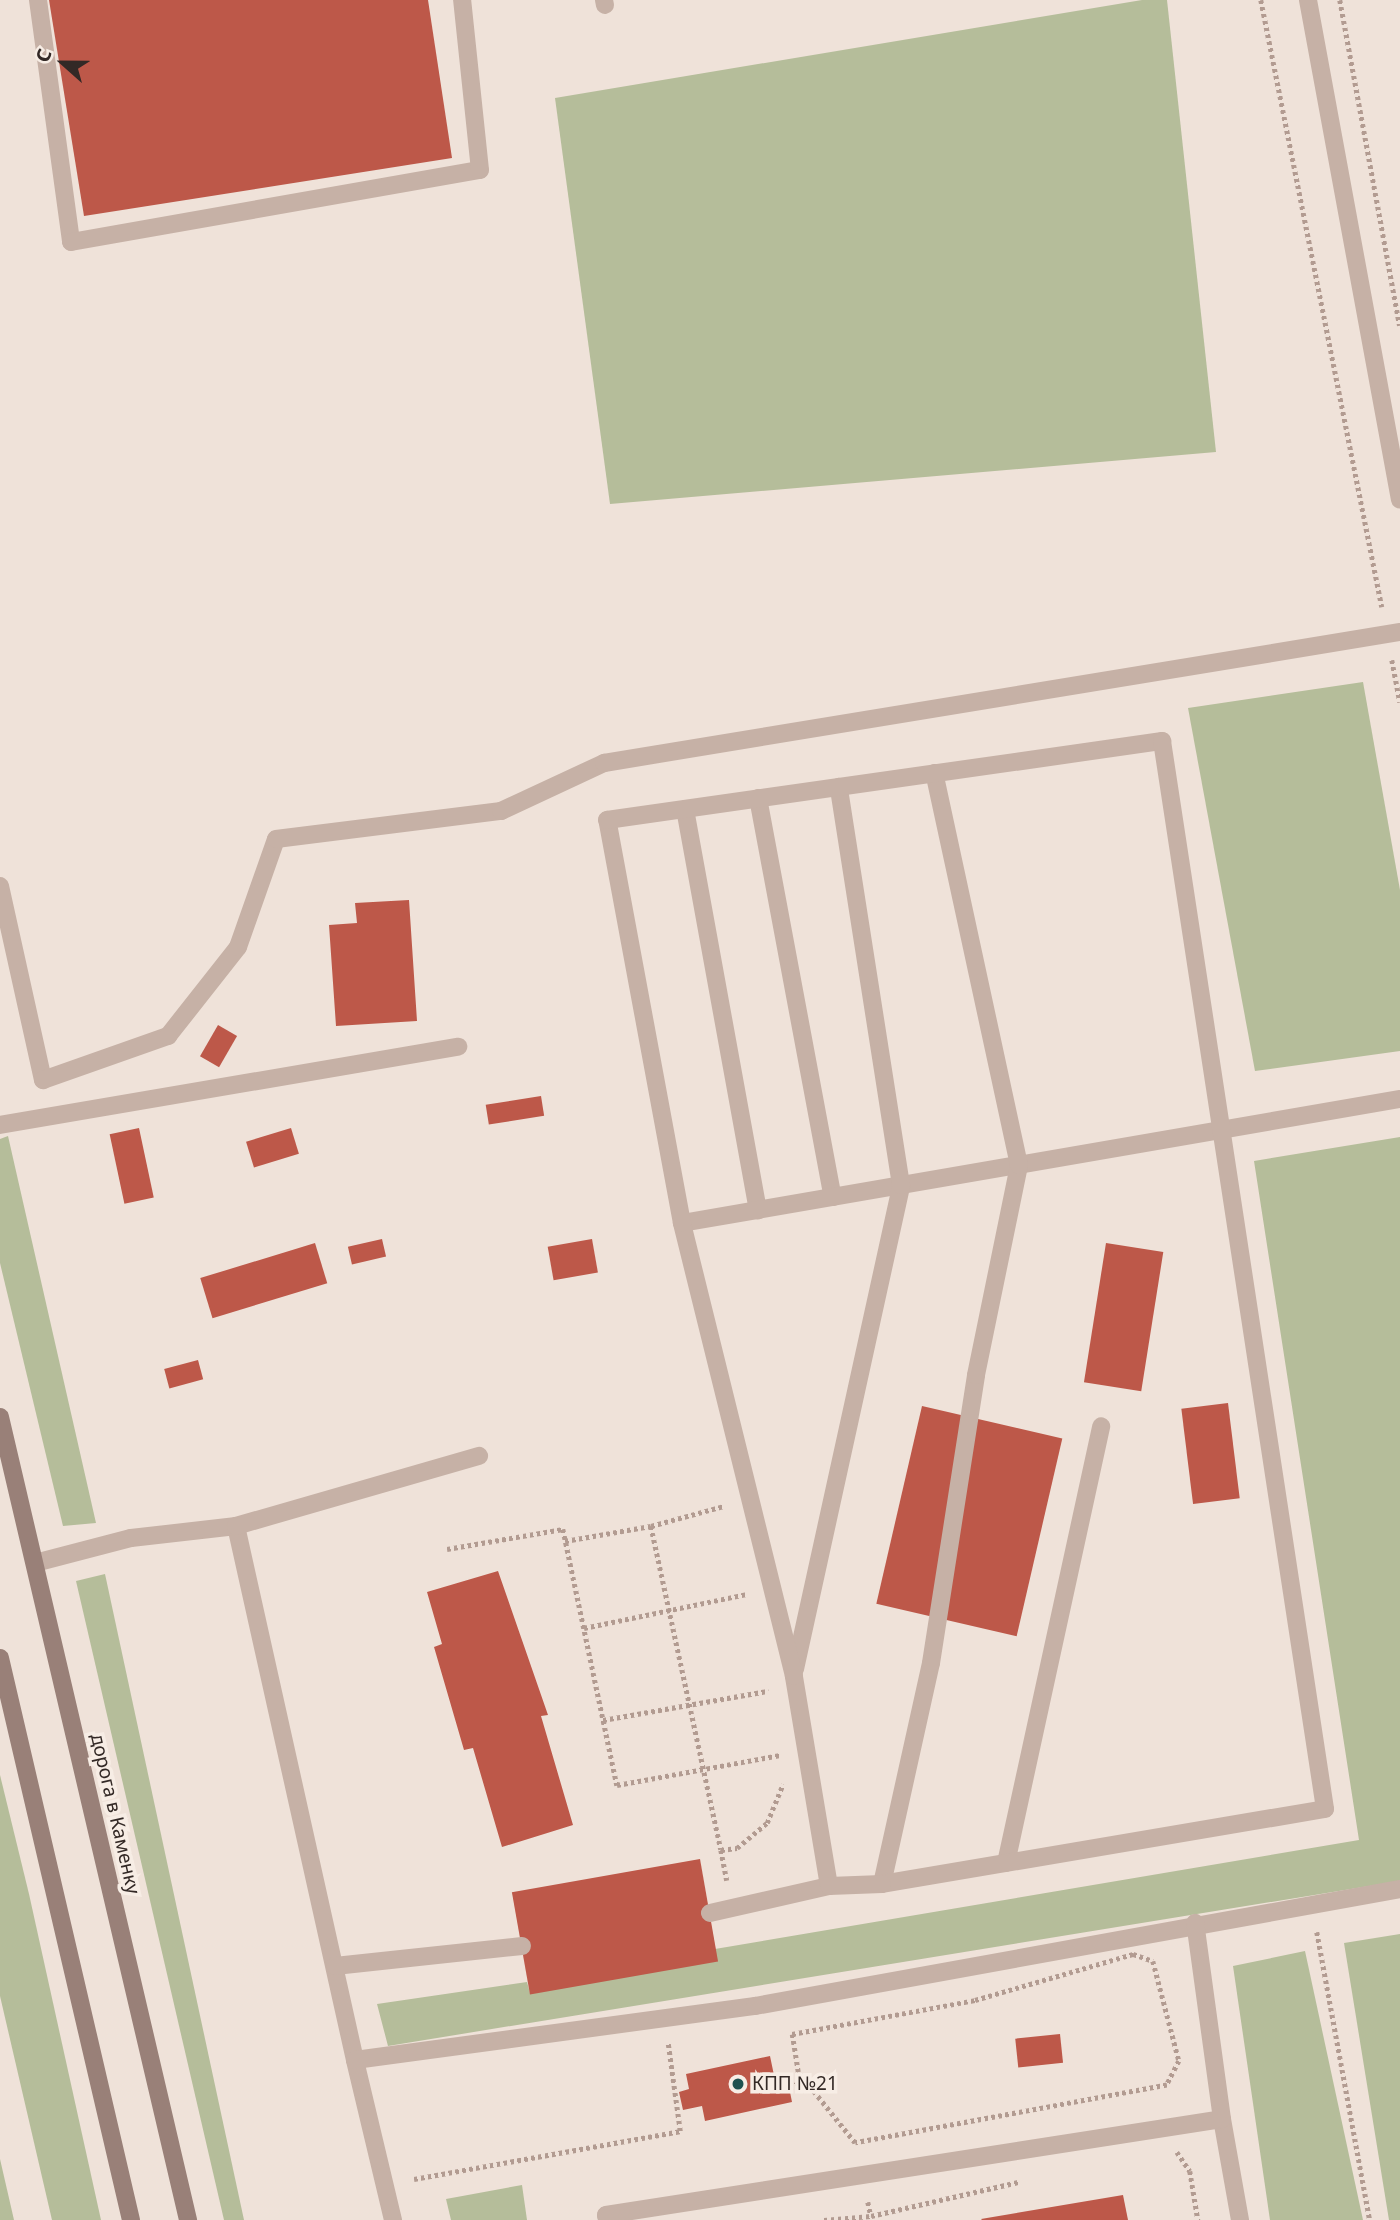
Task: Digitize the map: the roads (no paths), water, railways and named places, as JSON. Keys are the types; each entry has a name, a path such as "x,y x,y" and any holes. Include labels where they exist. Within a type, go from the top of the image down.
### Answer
{"main road":[{"name":"дорога в Каменку","path":"0,1417 188,2220"},
{"path":"0,1658 131,2220"}],"lane":[{"path":"38,0 71,242 480,170 462,0"},
{"path":"1308,0 1400,500"},
{"path":"0,886 43,1080 168,1036 238,947 276,839 501,811 604,763 1394,634"},
{"path":"710,1913 829,1886 882,1884 1325,1809 1161,741 607,820 682,1223 794,1676 829,1886"},
{"path":"882,1884 931,1663 976,1375 1019,1165 934,774"},
{"path":"794,1676 901,1185 839,787"},
{"path":"758,798 833,1197"},
{"path":"685,809 758,1210"},
{"path":"0,1125 458,1048"},
{"path":"682,1223 1400,1098"},
{"path":"1006,1863 1101,1426"},
{"path":"35,1563 131,1538 236,1526 479,1456"},
{"path":"236,1526 393,2220"},
{"path":"355,2060 665,2018 1400,1889"},
{"path":"1195,1923 1222,2119 1240,2220"},
{"path":"335,1966 522,1946"},
{"path":"607,2220 606,2215 1222,2119"}],"place":[{"name":"КПП №21","path":"738,2084"}]}
